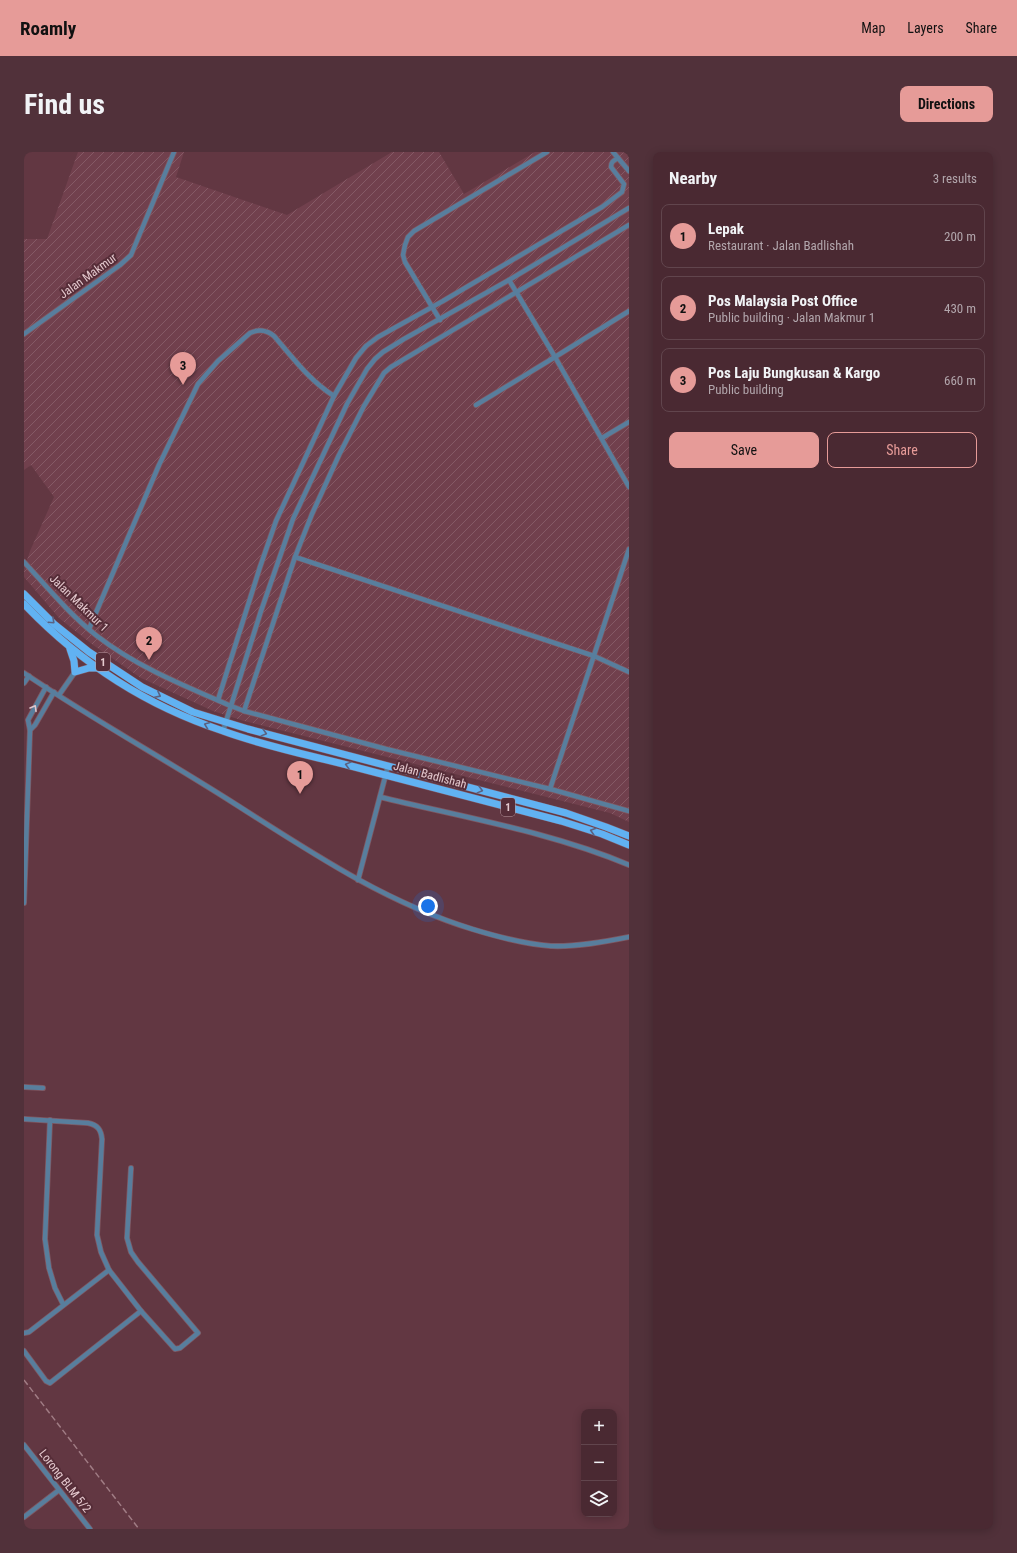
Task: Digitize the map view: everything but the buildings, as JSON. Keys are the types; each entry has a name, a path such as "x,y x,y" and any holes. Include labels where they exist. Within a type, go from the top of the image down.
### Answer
{"main road":[{"name":"1","path":"24,594 54,624 71,638 128,679 181,706 226,722"},
{"name":"1","path":"24,604 69,647 98,668 145,698 190,719 223,732"},
{"path":"69,647 74,661 75,672 89,668 98,668"},
{"name":"Jalan Badlishah","path":"226,722 566,814 606,826 629,836"},
{"name":"Jalan Badlishah","path":"223,732 561,821 602,834 629,845"}],"street":[{"name":"Jalan Makmur","path":"24,334 131,255 174,152"},
{"path":"440,320 405,262 404,255 408,237 414,231 441,214 547,152"},
{"path":"613,152 629,171"},
{"path":"218,700 276,521 334,396 356,358 366,346 378,337 433,307 602,207 622,192 624,184 611,167 613,161 618,158"},
{"path":"223,732 284,541 348,404 367,370 375,359 383,352 404,339 509,280 629,208"},
{"path":"244,711 312,514 339,455 364,406 384,373 391,367 629,225"},
{"path":"509,280 602,438 629,487"},
{"path":"476,405 629,311"},
{"path":"89,629 159,465 191,398 198,384 218,361 250,333 254,331 267,332 274,336 309,376 326,392 334,396"},
{"path":"602,438 629,422"},
{"path":"550,789 629,548"},
{"path":"296,557 594,656 629,672"},
{"name":"Jalan Makmur 1","path":"24,562 51,592 89,629 124,655 147,668 231,706 244,711 394,751 550,789 629,811"},
{"path":"59,696 75,672"},
{"path":"24,673 336,868 390,897 437,917 514,941 554,946 575,945 629,937"},
{"path":"24,683 29,676"},
{"path":"24,903 30,730 28,720 46,687"},
{"path":"30,730 35,725 54,692"},
{"path":"24,727 30,730"},
{"path":"358,880 388,766"},
{"path":"380,797 550,837 579,846 629,865"},
{"path":"24,1087 43,1088"},
{"path":"24,1119 88,1123 95,1124 99,1128 102,1140 97,1235 101,1252 109,1270 141,1311 175,1349 180,1348 198,1333 138,1262 131,1252 127,1238 131,1168"},
{"path":"50,1120 46,1246 49,1268 55,1288 63,1304"},
{"path":"24,1335 109,1270"},
{"path":"24,1351 46,1382 50,1383 141,1311"},
{"name":"Lorong BLM 5/2","path":"25,1447 90,1529"},
{"path":"24,1517 60,1490"}],"shaded area":[{"path":"78,152 184,152 176,177 287,215 392,152 439,152 464,194 535,152 626,152 629,155 629,822 610,813 244,721 213,711 141,678 93,645 59,618 24,577 24,569 30,551 54,497 31,465 24,470 24,239 47,239"}],"railway":[{"path":"24,1380 139,1529"}],"place":[{"name":"Pos Laju Bungkusan & Kargo","path":"183,385"},
{"name":"Pos Malaysia Post Office","path":"149,660"},
{"name":"Lepak","path":"300,794"}]}
